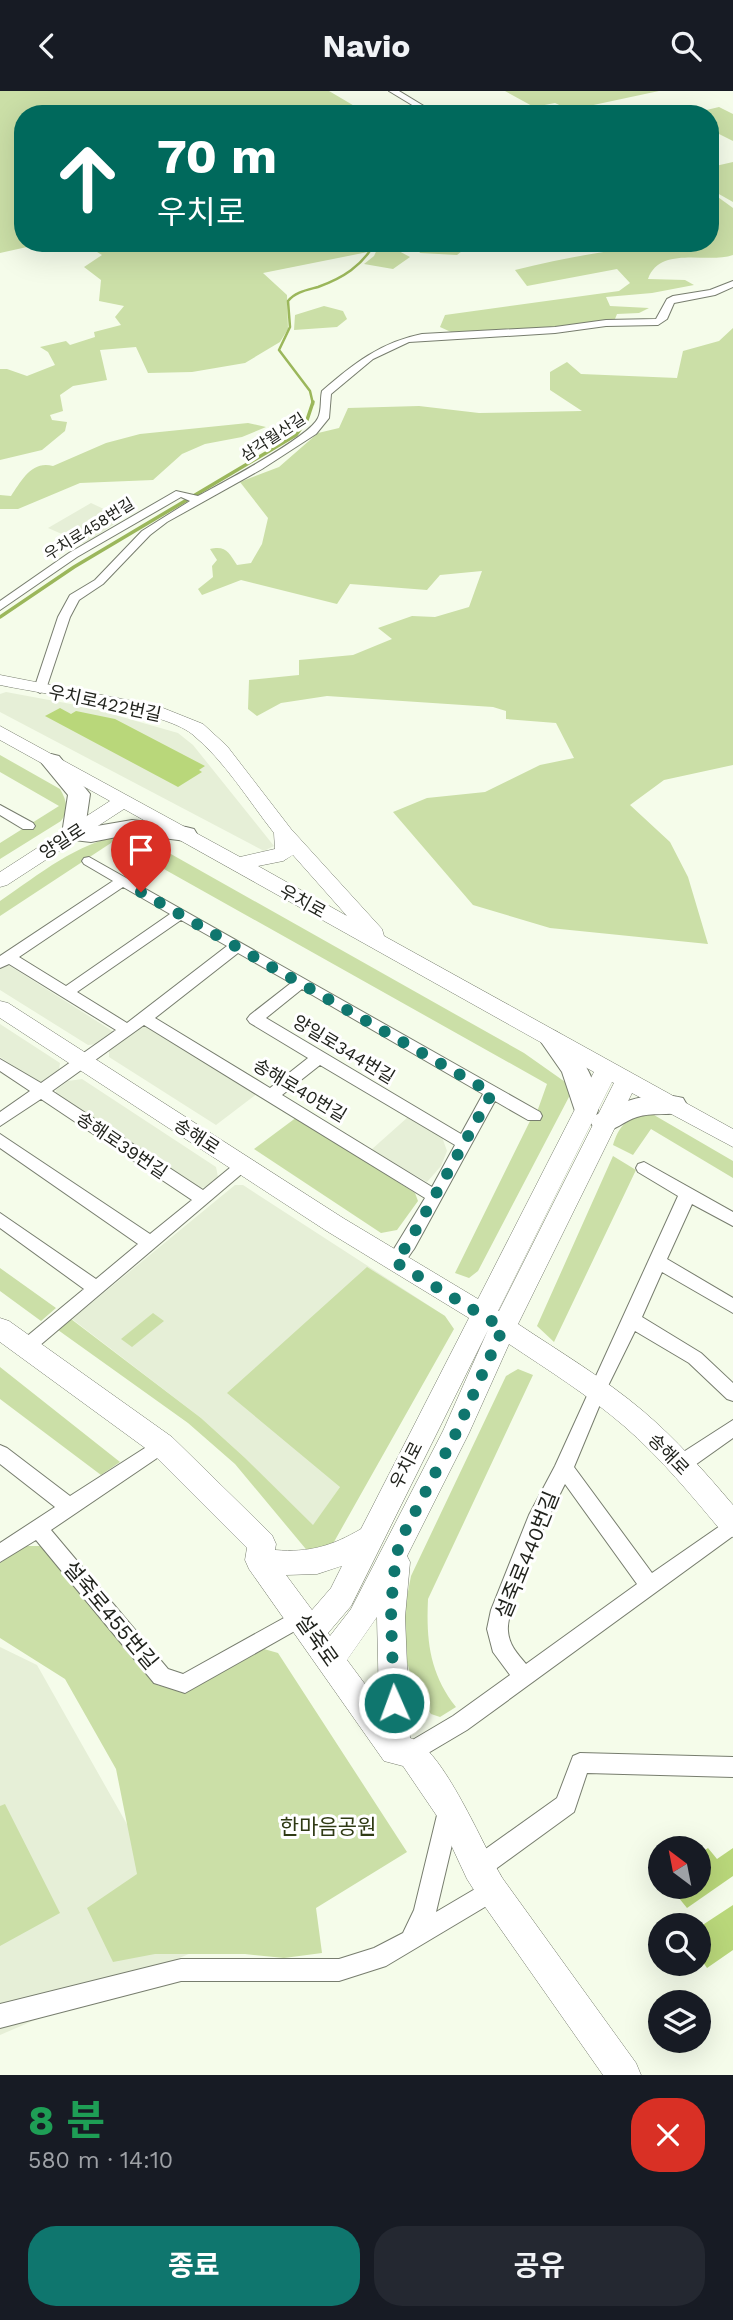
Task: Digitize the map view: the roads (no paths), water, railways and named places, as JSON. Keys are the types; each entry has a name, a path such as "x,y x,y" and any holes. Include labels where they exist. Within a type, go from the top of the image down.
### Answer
{"main road":[{"name":"우치로422번길","path":"0,680 35,688"},
{"path":"51,761 66,782 79,793 74,834 92,835 113,828 132,827 186,834"},
{"name":"양일로","path":"0,881 74,834"},
{"path":"552,1039 577,1074 595,1117 648,1104 674,1105"}],"street":[{"path":"393,91 417,105"},
{"name":"삼각월산길","path":"35,688 64,617 75,598 113,569 146,533 278,455 320,425 324,418 326,393 388,344 422,337 555,330 606,323 658,322 664,317 670,301 712,293 733,284"},
{"name":"우치로458번길","path":"0,606 73,555 180,493 198,501"},
{"path":"0,687 35,688"},
{"name":"우치로422번길","path":"35,688 158,712 196,728 220,750 284,834 387,947"},
{"name":"우치로","path":"0,731 186,834 236,865 733,1139"},
{"name":"양일로","path":"74,834 123,801"},
{"path":"0,809 28,826"},
{"path":"236,865 276,857 285,851 284,834"},
{"name":"양일로344번길","path":"89,861 299,984 534,1116"},
{"path":"122,881 4,960 127,1030"},
{"path":"66,993 180,914"},
{"path":"0,1120 144,1018 236,947"},
{"name":"양일로344번길","path":"299,984 255,1019 462,1142"},
{"name":"송해로","path":"0,1008 243,1167 493,1321 597,1390 634,1419 681,1464 733,1525"},
{"name":"송해로40번길","path":"144,1018 435,1196"},
{"path":"271,1095 319,1057"},
{"name":"송해로39번길","path":"0,1065 203,1199"},
{"name":"우치로","path":"307,1625 341,1597 370,1538 493,1321 617,1074"},
{"path":"395,1262 492,1093"},
{"path":"0,1140 150,1243"},
{"path":"26,1347 243,1167"},
{"path":"644,1168 733,1220"},
{"path":"597,1390 632,1320 688,1193"},
{"path":"0,1219 96,1288"},
{"path":"657,1261 733,1306"},
{"path":"632,1320 695,1358 733,1394"},
{"name":"우치로","path":"331,1659 361,1618 456,1433 493,1321"},
{"name":"설죽로","path":"0,1328 162,1445 262,1544 260,1559 331,1659 450,1809 485,1879 624,2075"},
{"name":"설죽로440번길","path":"524,1677 503,1652 497,1629 539,1515 564,1468 597,1390"},
{"path":"681,1464 733,1429"},
{"path":"0,1554 162,1445"},
{"path":"0,1453 71,1508"},
{"name":"설죽로440번길","path":"564,1468 650,1586"},
{"path":"399,1543 391,1617 403,1752 460,1723 733,1525"},
{"name":"설죽로455번길","path":"39,1528 161,1676 185,1683 307,1625"},
{"path":"260,1559 275,1563 327,1561 370,1538"},
{"path":"0,2016 181,1970 339,1970 378,1958 410,1941 485,1879 565,1805 580,1763 733,1767"},
{"path":"410,1941 425,1913 450,1809"}],"waterway":[{"path":"313,403 310,391 279,350 290,327 288,301 298,293 344,275 358,265 368,252"},
{"path":"0,617 74,567 296,435 307,420 313,403"}],"park label":[{"name":"한마음공원","path":"328,1826"}]}
